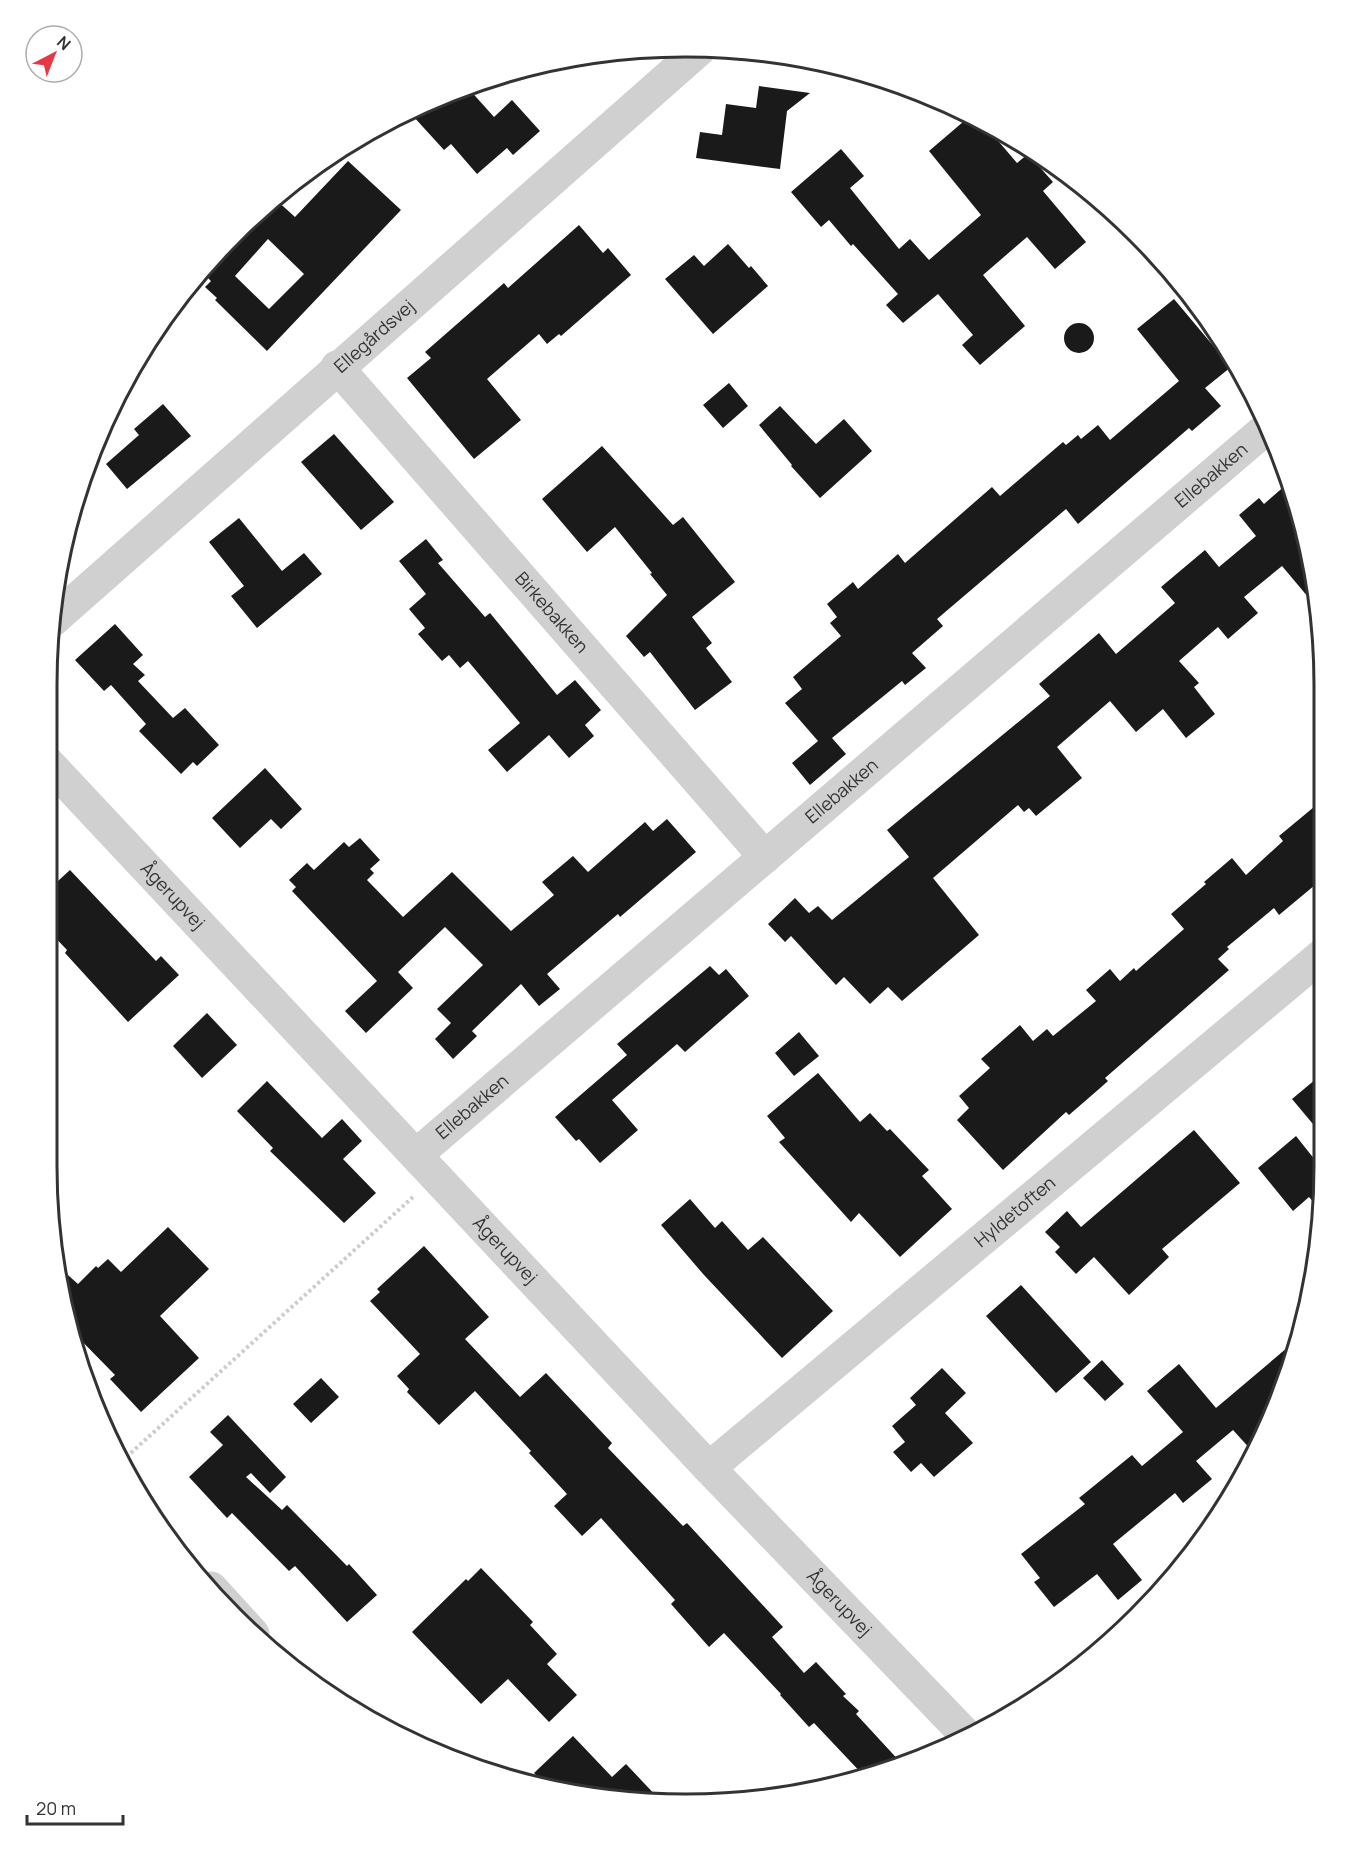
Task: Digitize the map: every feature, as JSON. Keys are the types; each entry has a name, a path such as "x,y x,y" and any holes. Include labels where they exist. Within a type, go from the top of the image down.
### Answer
{"street":[{"name":"Ellegårdsvej","path":"61,613 337,367 691,57"},
{"name":"Birkebakken","path":"337,367 765,857"},
{"name":"Ellebakken","path":"426,1166 765,857 1261,433"},
{"name":"Ågerupvej","path":"57,773 710,1468 961,1730"},
{"name":"Hyldetoften","path":"710,1468 1314,962"}],"path":[{"path":"128,1455 426,1166"}],"building":[{"path":"759,86 810,93 787,111 780,169 696,158 700,132 722,135 726,104 756,108"},
{"path":"473,94 494,117 512,100 540,131 513,155 507,148 477,174 451,144 444,150 415,119"},
{"path":"963,122 997,139 1017,163 1025,157 1038,165 1053,182 1043,191 1086,242 1055,269 1027,237 983,275 1025,326 980,365 962,345 973,335 938,294 903,323 886,305 898,294 829,220 821,227 791,192 841,149 864,176 850,188 899,249 910,239 929,260 981,215 929,151"},
{"path":"348,161 401,210 267,351 215,300 217,298 205,287 211,281 208,278 213,271 241,241 281,205 295,217","holes":["268,239 304,274 269,309 235,276"]},
{"path":"579,225 603,253 608,248 631,275 561,336 559,334 547,344 539,334 487,379 521,420 474,459 407,378 431,358 425,352 504,283 508,288"},
{"path":"728,244 768,286 713,334 665,279 694,255 704,266"},
{"path":"1174,299 1217,350 1229,369 1205,388 1221,406 1192,431 1189,428 1078,524 1066,509 937,619 943,626 912,653 926,668 905,685 902,681 832,738 846,754 810,785 792,763 818,741 785,703 802,689 793,677 841,636 830,623 837,617 827,604 853,582 858,589 898,554 905,563 992,487 1000,496 1063,442 1066,445 1078,435 1081,439 1098,425 1110,440 1179,381 1137,329"},
{"path":"1079,323 1089,328 1094,338 1089,348 1079,353 1069,348 1064,338 1069,328"},
{"path":"729,383 748,406 723,428 703,405"},
{"path":"163,404 191,436 127,489 106,464 139,435 134,429"},
{"path":"780,406 816,444 844,419 872,451 820,498 759,425"},
{"path":"334,434 394,502 361,530 301,462"},
{"path":"602,446 673,525 683,517 735,582 692,617 712,643 706,648 732,682 695,710 650,652 644,657 626,636 667,595 650,574 652,573 615,527 587,552 542,499"},
{"path":"1282,488 1293,523 1308,597 1282,566 1244,597 1258,613 1228,639 1218,627 1179,661 1199,683 1194,687 1215,714 1186,738 1163,709 1136,732 1110,701 1057,747 1082,778 1036,816 1029,808 1024,812 1018,805 933,878 979,935 902,1001 888,987 870,1004 844,977 836,985 791,936 785,942 768,924 795,898 809,913 818,906 832,920 909,857 887,830 1050,696 1039,684 1099,633 1116,654 1175,603 1161,587 1205,550 1219,567 1256,536 1239,515 1259,498 1264,504"},
{"path":"239,518 282,571 304,553 322,574 257,628 231,596 244,586 209,542"},
{"path":"426,539 443,560 438,563 485,617 490,613 557,695 575,680 601,710 585,725 594,736 569,758 549,735 507,772 488,750 520,723 468,661 460,668 449,655 442,661 418,634 425,628 409,609 426,594 399,561"},
{"path":"115,624 143,655 133,664 145,675 138,681 173,718 185,708 219,745 197,766 193,762 181,774 139,731 146,724 111,685 104,691 75,660"},
{"path":"265,768 302,809 281,829 271,819 240,848 212,818"},
{"path":"1314,807 1314,886 1279,915 1274,908 1227,947 1229,949 1218,959 1229,970 1105,1078 1108,1081 1099,1089 1069,1115 1066,1112 1003,1170 957,1120 969,1108 959,1096 990,1068 981,1059 1020,1025 1033,1041 1047,1029 1053,1036 1096,1001 1086,990 1110,969 1120,981 1134,968 1136,971 1184,929 1171,914 1206,884 1204,882 1232,858 1246,875 1283,841 1279,836"},
{"path":"667,819 696,852 620,917 618,914 547,974 560,989 539,1006 521,984 472,1031 477,1036 453,1059 435,1039 451,1023 437,1009 483,965 445,927 398,972 413,988 366,1033 345,1011 377,981 292,891 296,887 289,880 307,863 314,870 344,842 349,847 360,838 380,860 370,869 374,873 367,880 403,917 452,872 511,931 554,895 542,882 573,856 588,872 645,822 653,831"},
{"path":"70,870 156,961 161,956 179,975 128,1022 65,953 67,950 57,940 57,882"},
{"path":"710,966 719,975 726,969 749,996 685,1052 677,1044 612,1100 638,1130 600,1163 555,1117 627,1055 617,1044"},
{"path":"207,1013 237,1045 202,1078 173,1046"},
{"path":"799,1032 819,1056 794,1076 775,1053"},
{"path":"818,1073 860,1122 870,1113 887,1131 890,1129 929,1170 922,1176 952,1209 900,1257 859,1213 851,1222 779,1142 785,1138 767,1116"},
{"path":"267,1081 322,1138 342,1119 362,1141 343,1159 376,1193 344,1223 270,1151 273,1148 237,1111"},
{"path":"1314,1081 1314,1125 1292,1099"},
{"path":"1194,1130 1240,1183 1162,1249 1169,1257 1129,1295 1094,1257 1076,1274 1055,1252 1060,1247 1045,1232 1067,1211 1081,1227"},
{"path":"1296,1136 1314,1159 1313,1202 1309,1197 1293,1211 1258,1168"},
{"path":"690,1199 715,1228 722,1221 748,1250 763,1237 833,1311 782,1358 704,1275 661,1225"},
{"path":"168,1227 209,1269 160,1316 199,1358 141,1412 110,1379 115,1375 82,1341 67,1274 78,1284 96,1266 98,1268 108,1259 121,1272"},
{"path":"424,1246 489,1317 465,1339 520,1397 546,1373 612,1443 608,1448 683,1526 687,1523 783,1627 772,1637 804,1673 816,1662 846,1694 843,1696 859,1711 856,1714 896,1758 858,1770 814,1723 809,1727 724,1633 709,1647 671,1604 675,1600 601,1518 582,1536 554,1506 567,1494 475,1391 439,1425 407,1392 409,1389 397,1376 420,1354 370,1301 380,1292 377,1289"},
{"path":"1021,1285 1091,1362 1056,1393 986,1316"},
{"path":"1287,1348 1266,1406 1247,1446 1233,1430 1196,1461 1212,1479 1183,1503 1175,1493 1113,1544 1142,1580 1118,1600 1097,1574 1054,1607 1034,1582 1040,1578 1021,1554 1085,1504 1079,1498 1132,1455 1142,1466 1183,1432 1147,1391 1179,1364 1216,1408"},
{"path":"1102,1360 1124,1384 1105,1401 1083,1378"},
{"path":"942,1368 966,1393 945,1413 973,1443 934,1477 921,1463 911,1472 893,1452 905,1442 892,1426 916,1405 910,1398"},
{"path":"321,1378 339,1397 311,1423 293,1404"},
{"path":"228,1415 286,1477 270,1493 251,1473 246,1477 282,1510 287,1505 347,1566 349,1564 377,1595 347,1622 295,1566 289,1571 232,1513 227,1518 189,1477 223,1445 210,1432"},
{"path":"481,1568 533,1622 530,1625 557,1654 547,1664 577,1695 549,1722 508,1679 481,1704 412,1632 466,1579 468,1581"},
{"path":"573,1736 612,1777 626,1764 654,1793 603,1789 537,1776 534,1773"}]}
